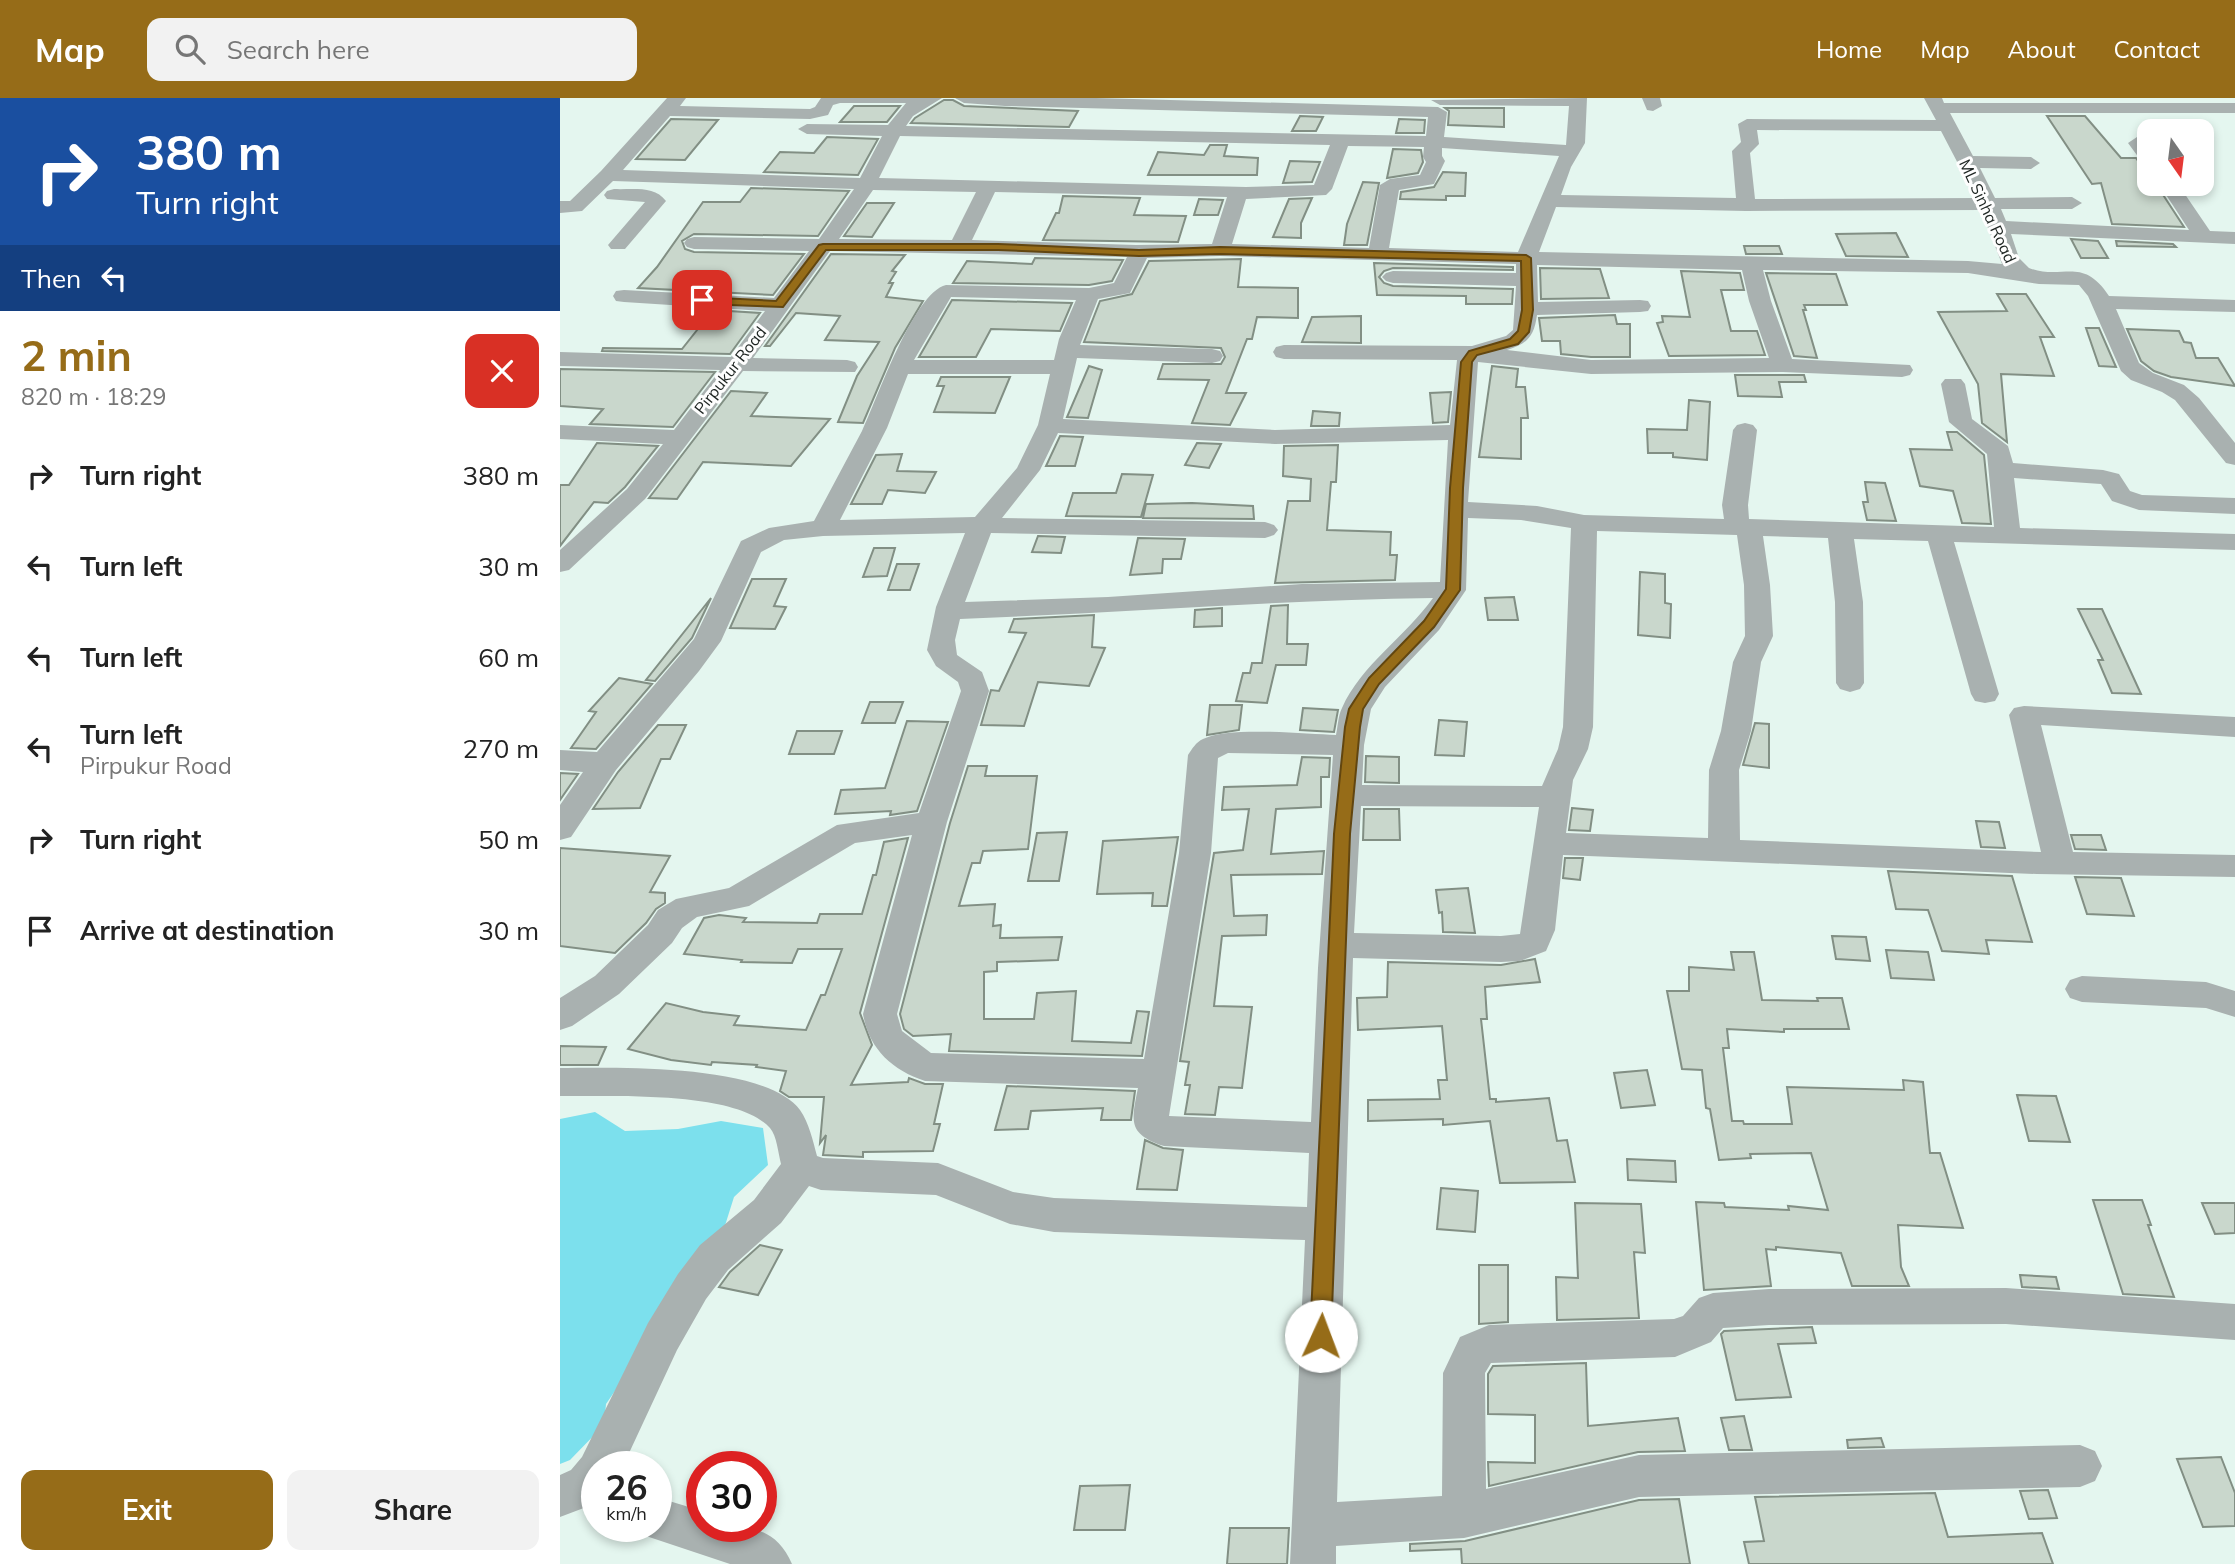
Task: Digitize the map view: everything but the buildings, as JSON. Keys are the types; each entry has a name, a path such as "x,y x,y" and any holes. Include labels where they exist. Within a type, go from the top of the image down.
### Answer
{"street":[{"path":"737,112 750,98"},
{"path":"560,226 575,203 608,175 671,104 737,112 810,114 822,111 831,100 921,98"},
{"name":"Pirpukur Road","path":"560,564 636,494 823,247 867,184 893,132 911,107 933,98"},
{"path":"964,98 1125,102 1164,106 1352,104 1440,129 1574,130"},
{"path":"1746,205 1741,151 1750,144 1746,126 1788,115 1940,111 2068,103 2235,108"},
{"path":"1158,136 1164,106"},
{"name":"ML Sinha Road","path":"1940,111 1999,227 2011,264 2022,273 2086,281 2101,302 2128,365 2142,378 2178,391 2235,458"},
{"path":"807,129 1341,141 1440,129 1574,130"},
{"path":"1378,254 1390,184 1427,180 1440,129"},
{"path":"1496,164 1574,130"},
{"path":"1574,130 1548,201 1526,282 1524,332 1520,338 1473,353 1467,362 1453,590 1429,624 1374,681 1356,709 1349,745 1337,945 1313,1545 1464,1516 1639,1476 2080,1466"},
{"path":"1203,137 1192,168 1237,176 1237,191 1220,250"},
{"path":"608,175 867,184 1319,191 1341,141"},
{"path":"1966,162 2031,163"},
{"path":"959,247 989,185"},
{"path":"2177,196 2203,236"},
{"path":"575,203 655,198 647,214 618,245"},
{"path":"1548,201 1746,205 2072,203"},
{"path":"1999,227 2235,238"},
{"path":"694,243 1139,253 1220,250 1378,254 1640,306"},
{"path":"823,528 875,428 899,367 939,296 946,291 1089,294 1122,288 1139,253"},
{"path":"1751,264 1760,301 1783,365"},
{"path":"1392,277 1526,282 1751,264 1968,267 2022,273"},
{"path":"1089,294 1070,339 1050,425 1028,470 982,525 964,568 943,632 941,651 950,666 972,678 975,691 931,822 880,1014 883,1035 900,1053 925,1067 1159,1074"},
{"path":"624,296 779,305"},
{"path":"2101,302 2235,306"},
{"path":"1284,352 1473,353 1591,367 1783,365 1902,370"},
{"path":"899,367 1212,356"},
{"path":"560,359 847,367"},
{"path":"1953,384 1961,422 1998,451 2008,534"},
{"path":"2204,422 2235,422"},
{"path":"1050,425 1275,437 1461,432"},
{"path":"1724,850 1724,770 1736,731 1747,662 1759,636 1757,585 1736,485 1745,430"},
{"path":"560,432 678,438"},
{"path":"2000,470 2110,479 2122,496 2139,502 2235,506"},
{"path":"1457,510 1520,510 1548,513 1584,523 2235,542"},
{"path":"1337,945 1501,948 1520,947 1534,942 1538,930 1554,797 1558,780 1573,749 1578,726 1584,523"},
{"path":"560,829 605,762 689,665 707,640 750,547 778,533 823,528 982,525 1265,530"},
{"path":"1840,530 1849,602 1850,683"},
{"path":"1939,534 1985,694"},
{"path":"950,611 1108,605 1302,592 1453,590"},
{"path":"2060,863 2024,715 2235,727"},
{"path":"1329,1138 1164,1131 1153,1126 1151,1116 1195,853 1203,755 1212,746 1228,743 1349,745"},
{"path":"560,760 605,762"},
{"path":"1347,795 1554,797"},
{"path":"560,1016 607,985 660,934 670,919 688,907 737,898 848,833 931,822"},
{"path":"1549,843 2060,863 2235,866"},
{"path":"2082,989 2206,995 2235,1004"},
{"path":"560,1082 676,1085 739,1094 773,1107 786,1120 801,1166"},
{"path":"801,1166 821,1174 938,1179 1010,1208 1054,1215 1325,1224"},
{"path":"602,1451 670,1320 690,1289 711,1260 753,1226 775,1203 801,1166"},
{"path":"1464,1516 1464,1373 1469,1355 1477,1347 1489,1343 1675,1338 1697,1329 1713,1311 1769,1307 2006,1306 2235,1322"},
{"path":"672,1524 740,1544 769,1564"}],"water":[{"path":"595,1112 625,1131 678,1129 721,1121 763,1128 768,1165 734,1197 722,1235 606,1404 604,1425 570,1460 560,1464 560,1119"}],"route":[{"path":"702,300 779,305 823,247 998,247 1139,253 1220,250 1526,258 1527,310 1524,332 1514,341 1473,353 1467,362 1456,488 1457,529 1453,590 1429,624 1374,681 1356,709 1349,745 1334,992 1321,1336"}]}
